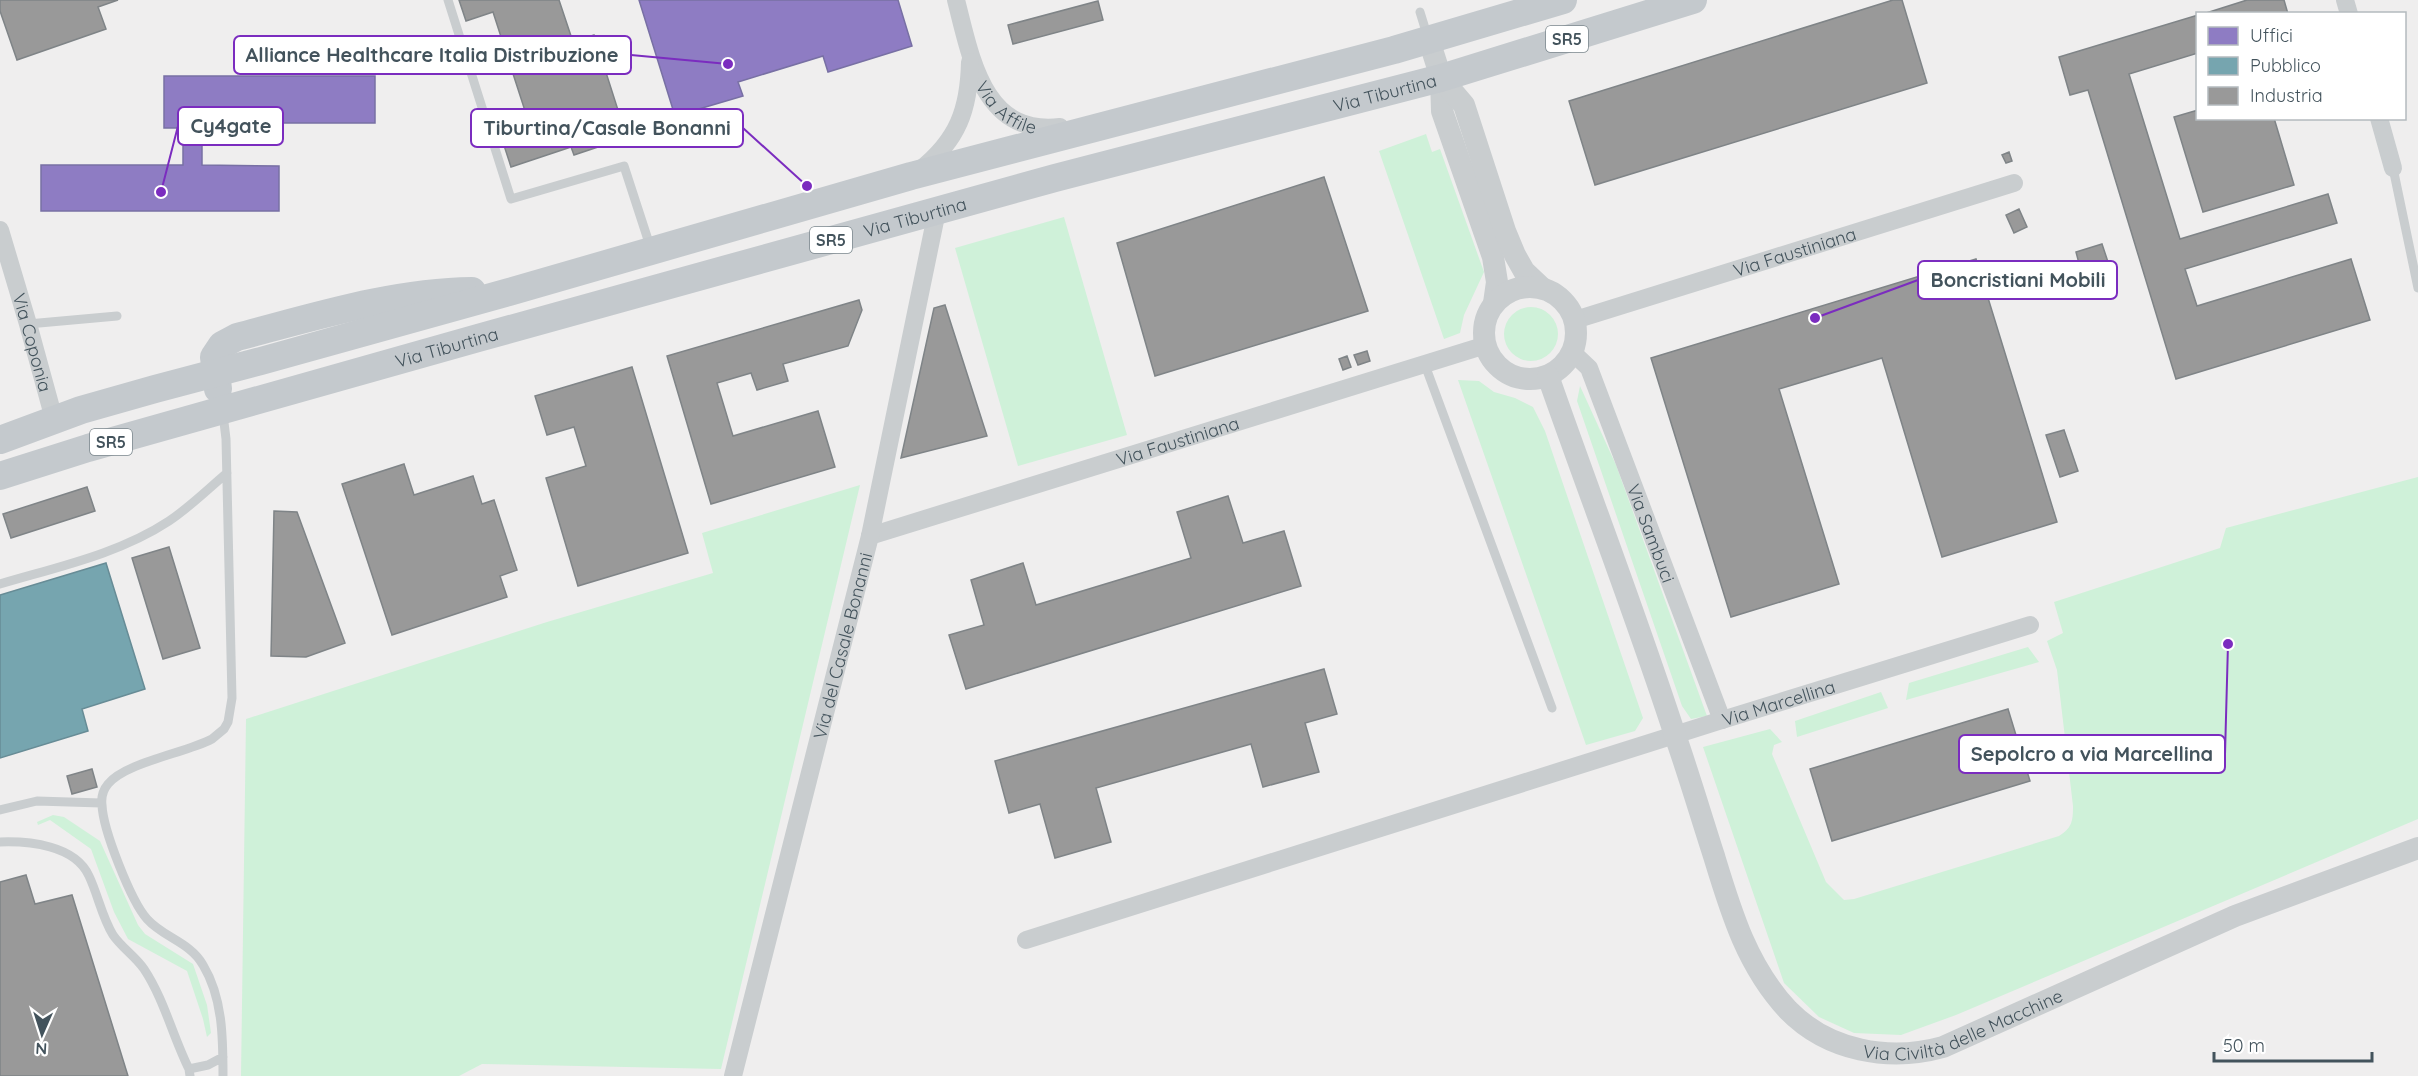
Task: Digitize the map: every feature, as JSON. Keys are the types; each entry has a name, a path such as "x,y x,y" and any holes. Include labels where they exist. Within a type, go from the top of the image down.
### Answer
{"main road":[{"path":"223,412 214,357 217,350 237,337 398,297 442,292 509,292 911,176 1429,40 1563,0"},
{"name":"Via Tiburtina","path":"0,476 88,448 223,412 490,334 938,211 1441,78 1693,0"},
{"path":"0,440 54,419 121,398 215,373"}],"street":[{"name":"Via Affile","path":"957,0 970,54 994,102 1005,115 1023,125 1045,129 1136,118"},
{"path":"1429,40 1441,78 1442,111 1493,257 1497,282 1494,303"},
{"name":"Via Affile","path":"911,176 942,149 958,128 968,95 970,54"},
{"path":"1441,78 1464,105 1515,255 1524,271 1542,288 1563,300 1575,321 1577,334 1572,352 1559,369 1548,376 1521,379 1508,374 1493,360 1486,345 1484,328 1487,315 1494,303 1504,294 1529,286 1542,288"},
{"path":"2380,120 2393,168"},
{"name":"Via Faustiniana","path":"1575,321 2014,183"},
{"name":"Via del Casale Bonanni","path":"733,1076 870,536 938,211"},
{"name":"Via Coponia","path":"0,230 54,419"},
{"name":"Via Faustiniana","path":"870,536 1486,345"},
{"name":"Via Sambuci","path":"1572,352 1589,368 1722,720"},
{"path":"1548,376 1675,735"},
{"name":"Via Marcellina","path":"1026,940 2030,625"},
{"name":"Via Civiltà delle Macchine","path":"1675,735 1732,913 1757,970 1785,1006 1807,1026 1841,1044 1870,1052 1913,1053 1955,1043 2110,970 2228,919 2418,848"}],"lane":[{"path":"448,0 511,199 624,166 652,251"},
{"path":"1420,12 1429,40"},
{"path":"2393,168 2418,288"},
{"path":"28,324 117,316"},
{"path":"1425,364 1552,708"},
{"path":"223,412 226,439 232,698 228,722 219,734 206,742 115,778 103,793 101,803 105,824 130,891 142,913 157,927 188,947 208,974 220,1017 223,1076"},
{"path":"0,584 98,554 147,533 180,513 227,473"},
{"path":"0,810 37,801 101,803"},
{"path":"0,842 42,845 81,864 89,877 113,935 144,970 190,1072 223,1057"}],"green space":[{"path":"1426,134 1432,152 1440,149 1484,272 1464,315 1460,333 1444,339 1379,151"},
{"path":"1064,217 1127,435 1018,466 955,248"},
{"path":"1526,307 1536,307 1546,311 1554,319 1558,334 1554,349 1546,357 1536,361 1526,361 1516,357 1508,349 1504,339 1504,329 1508,319 1516,311"},
{"path":"1458,380 1479,381 1494,392 1515,398 1533,407 1545,431 1643,718 1635,731 1586,745"},
{"path":"1580,386 1616,465 1707,716 1691,719 1682,706 1577,401"},
{"path":"2418,477 2418,819 1956,1015 1901,1035 1854,1033 1819,1017 1784,983 1703,747 1770,729 1782,742 1774,745 1772,754 1826,882 1844,900 1854,899 2059,836 2071,824 2073,806 2057,670 2047,641 2063,633 2054,602 2220,548 2226,528"},
{"path":"860,485 721,1069 482,1064 459,1076 241,1076 246,719 547,622 713,573 702,533"},
{"path":"2028,647 2039,662 1906,700 1909,683"},
{"path":"1881,692 1888,708 1797,737 1795,721"},
{"path":"53,815 64,817 100,841 138,925 145,934 193,964 207,1005 211,1033 207,1037 187,971 128,939 114,912 91,849 50,820 38,825 37,822"}],"building: Uffici":[{"path":"639,0 898,0 912,46 828,72 823,56 738,82 743,96 675,116"},
{"path":"164,76 375,76 375,123 202,123 202,165 279,166 279,211 41,211 41,165 183,165 183,128 164,128"}],"building: Pubblico":[{"path":"106,563 145,689 82,709 88,731 0,758 0,595"}],"building: Industria":[{"path":"0,0 118,0 98,7 106,29 17,60 0,11"},
{"path":"459,0 559,0 573,42 594,35 625,132 602,139 604,145 574,155 571,147 511,167 499,130 528,120 493,12 466,21"},
{"path":"1893,0 1902,0 1927,83 1595,185 1569,101"},
{"path":"2247,0 2284,0 2287,12 2209,12"},
{"path":"1098,1 1103,20 1013,44 1008,25"},
{"path":"2196,16 2196,54 2129,74 2180,239 2328,194 2337,223 2185,269 2197,306 2351,259 2370,320 2176,379 2088,90 2070,95 2059,57"},
{"path":"2196,111 2196,120 2275,120 2294,185 2203,212 2174,117"},
{"path":"2009,152 2012,161 2006,163 2002,155"},
{"path":"1324,177 1368,311 1155,376 1117,243"},
{"path":"2019,209 2027,227 2014,233 2006,215"},
{"path":"2102,244 2108,262 2081,271 2076,252"},
{"path":"1976,259 2057,522 1942,557 1882,358 1779,389 1839,584 1731,617 1651,358"},
{"path":"859,300 862,310 848,346 783,364 788,381 757,390 751,373 717,383 733,436 818,411 835,467 711,504 667,356"},
{"path":"945,305 987,436 901,458 934,308"},
{"path":"1367,351 1370,361 1358,365 1354,355"},
{"path":"1347,356 1351,367 1343,370 1339,359"},
{"path":"632,367 688,553 578,586 546,478 586,466 574,427 547,435 535,396"},
{"path":"2064,430 2078,471 2060,477 2046,435"},
{"path":"404,464 414,495 473,476 482,504 494,500 517,570 500,576 507,597 392,635 342,484"},
{"path":"87,487 95,511 11,538 3,514"},
{"path":"1228,496 1243,543 1284,531 1301,586 966,689 949,635 984,625 971,580 1023,563 1036,605 1191,558 1177,512"},
{"path":"274,511 297,512 345,643 306,657 271,656"},
{"path":"169,547 200,648 163,659 132,558"},
{"path":"1324,669 1337,714 1305,723 1319,772 1263,787 1251,744 1096,788 1111,842 1055,858 1040,804 1009,813 995,761"},
{"path":"2008,709 2030,781 1832,841 1810,769"},
{"path":"92,769 97,787 72,794 67,776"},
{"path":"26,875 35,904 72,895 128,1076 0,1076 0,882"}],"place":[{"name":"Alliance Healthcare Italia Distribuzione","path":"728,64"},
{"name":"Tiburtina/Casale Bonanni","path":"807,186"},
{"name":"Cy4gate","path":"161,192"},
{"name":"Boncristiani Mobili","path":"1815,318"},
{"name":"Sepolcro a via Marcellina","path":"2228,644"}]}
